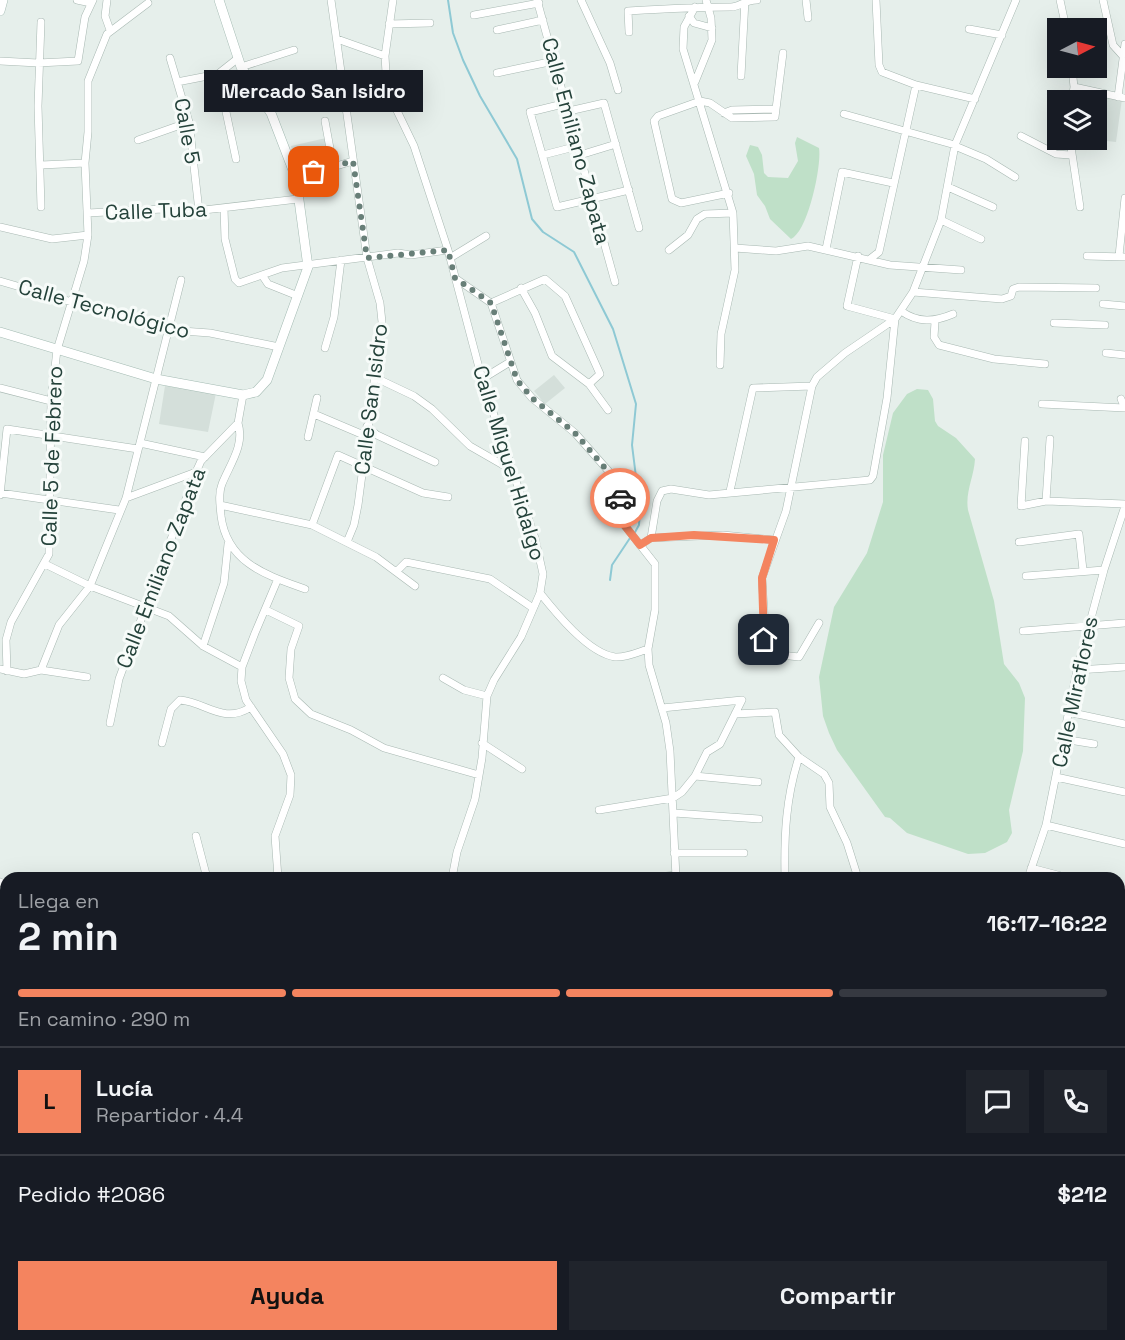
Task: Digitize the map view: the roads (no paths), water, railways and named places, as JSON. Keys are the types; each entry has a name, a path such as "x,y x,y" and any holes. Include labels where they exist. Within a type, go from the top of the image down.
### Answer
{"street":[{"path":"0,11 3,0"},
{"path":"0,61 39,63 78,61 85,17 92,1 77,0"},
{"path":"107,0 105,16 110,30 147,3"},
{"path":"0,332 156,379 243,395 256,392 267,380 308,267 296,178 271,113 239,63 219,0"},
{"name":"Calle San Isidro","path":"331,0 367,258 381,303 382,322 358,505 354,525 347,542"},
{"name":"Calle Miguel Hidalgo","path":"393,0 385,56 387,90 414,147 448,250 482,379 510,469 535,538 543,574 540,593 521,637 494,680 487,696 475,800 457,852 453,872"},
{"path":"581,0 610,63 618,90"},
{"path":"629,32 628,11 695,7 707,3 735,7 745,0 757,0"},
{"path":"741,76 745,0"},
{"path":"806,0 808,18"},
{"path":"876,0 879,65 882,72 916,85 975,99"},
{"path":"819,623 799,657 763,653 765,627 762,578 786,512 812,386 817,377 845,353 895,319 913,292 941,220 955,146 1016,0"},
{"path":"1060,0 1064,18"},
{"path":"1103,0 1113,45 1122,55"},
{"path":"474,15 538,2"},
{"name":"Calle Emiliano Zapata","path":"538,2 615,282"},
{"path":"695,81 712,40 707,3"},
{"path":"695,7 689,16 683,44 729,193 733,213 735,249 733,286 721,334 720,365"},
{"path":"689,16 694,23 712,27"},
{"path":"497,30 543,20"},
{"path":"40,207 41,22"},
{"path":"388,24 430,23"},
{"path":"969,29 1002,35"},
{"name":"Calle 5 de Febrero","path":"3,670 6,640 11,622 24,595 49,554 51,401 57,350 84,261 88,235 85,163 88,132 88,81 93,63 110,30"},
{"path":"337,39 385,56"},
{"path":"1074,87 1121,97 1122,55 1125,44"},
{"name":"Calle 5","path":"199,211 189,122 177,82 218,74 239,63 294,50"},
{"path":"729,193 681,203 672,199 654,120 658,116 700,101 710,103 732,118 775,117 783,53"},
{"path":"170,58 177,82"},
{"path":"497,73 554,61"},
{"path":"218,74 236,159"},
{"path":"1073,78 1074,90"},
{"path":"870,259 879,252 916,85"},
{"path":"567,103 530,112 557,207 629,189"},
{"path":"569,111 604,103 639,228"},
{"path":"844,114 955,146 986,159 1015,177"},
{"path":"325,121 333,165"},
{"path":"138,140 189,122"},
{"path":"1021,136 1056,154 1071,155"},
{"path":"580,155 616,144"},
{"path":"543,155 579,146"},
{"path":"1071,150 1080,207"},
{"path":"296,178 333,165 353,161"},
{"path":"41,165 85,163"},
{"path":"826,249 842,172 893,183"},
{"path":"948,187 993,207"},
{"path":"1087,256 1122,256 1125,198"},
{"name":"Calle Tuba","path":"88,213 142,209 163,209 178,213 298,199"},
{"path":"224,208 225,239 235,279 239,283 282,268 308,267 341,260 448,250"},
{"path":"669,250 688,235 697,219 705,214 733,213"},
{"path":"941,220 981,239"},
{"path":"0,227 46,239 88,235"},
{"path":"450,258 486,236"},
{"path":"735,249 776,251 808,246 890,265 961,270"},
{"path":"879,252 890,265"},
{"path":"858,256 847,306 895,319"},
{"path":"326,348 334,316 341,260"},
{"path":"262,275 268,284 298,296"},
{"path":"455,278 491,303 517,380 532,398 575,433 612,476 618,487 618,517 623,527 655,564 655,610 648,649 653,684 662,708 670,751 676,872"},
{"path":"491,303 545,279 566,296 600,374 589,384"},
{"path":"41,670 60,625 90,586 119,510 126,498 181,280"},
{"name":"Calle Tecnológico","path":"0,281 168,330 210,333 279,347"},
{"path":"913,292 1002,299 1011,296 1013,289 1020,287 1096,288"},
{"path":"521,288 535,313 552,356 589,384 608,410"},
{"path":"1103,304 1125,306"},
{"path":"901,311 910,317 935,322 952,314"},
{"path":"651,538 657,501 662,491 671,489 709,495 730,491 789,490 870,480 873,476 887,398 895,319"},
{"path":"935,322 934,337 939,345 994,359 1045,364"},
{"path":"1054,322 1106,325"},
{"path":"1106,353 1125,355"},
{"path":"482,379 510,362"},
{"path":"374,377 414,396 432,409 470,446 510,469"},
{"path":"730,491 753,388 812,386"},
{"path":"0,388 51,401"},
{"path":"243,395 238,423 239,444 222,484 220,505 223,533 228,544 267,576 305,589"},
{"path":"308,437 317,398"},
{"path":"1120,399 1125,408"},
{"path":"1042,404 1125,408"},
{"path":"314,414 366,436"},
{"name":"Calle Emiliano Zapata","path":"110,723 119,679 196,472 205,457 238,423"},
{"path":"367,426 378,435 435,462"},
{"path":"119,510 0,494 8,429 205,457"},
{"path":"1046,501 1050,438"},
{"path":"1025,441 1021,506 1046,501 1125,505"},
{"path":"312,525 338,455 423,493 448,497"},
{"path":"126,498 196,472"},
{"path":"220,505 312,525 376,557 415,586"},
{"name":"Calle Miraflores","path":"1030,872 1047,825 1077,670 1104,570 1125,505"},
{"path":"1019,542 1078,534 1083,570"},
{"path":"640,545 651,538 723,535 774,540"},
{"path":"203,646 224,583 228,544"},
{"path":"397,571 406,562 415,562 438,570 490,579 533,608"},
{"path":"45,564 90,586 169,616 203,646 243,667"},
{"path":"1026,576 1104,570"},
{"path":"277,581 243,667 242,691 283,754 291,775 290,795 275,836 278,872"},
{"path":"540,593 563,621 597,649 613,657 622,657 648,649"},
{"path":"266,610 299,626 291,649 289,678 295,699 311,714 351,730 384,748 479,775"},
{"path":"1023,632 1125,623"},
{"path":"1077,670 1125,668"},
{"path":"3,670 24,674 41,670 87,677"},
{"path":"443,678 464,690 487,696"},
{"path":"599,810 673,798 682,792 695,776 707,752 720,744 741,699 662,708"},
{"path":"162,743 175,702 185,700 204,709 227,714 237,714 251,707"},
{"path":"735,714 775,712 779,735 799,757 824,774 829,783 830,807 847,843 856,872"},
{"path":"1068,712 1125,724"},
{"path":"1063,739 1094,744"},
{"path":"482,743 522,769"},
{"path":"785,872 785,821 789,788 799,757"},
{"path":"695,776 758,782"},
{"path":"1056,777 1125,792"},
{"path":"674,813 759,819"},
{"path":"1047,825 1125,844"},
{"path":"196,836 205,872"},
{"path":"675,852 744,853"},
{"path":"1031,868 1046,872"}],"waterway":[{"path":"448,0 453,33 463,60 480,96 517,159 532,219 543,232 574,252 613,329 636,404 632,445 640,509 639,525 634,534"},
{"path":"610,580 612,565 630,538"}],"place":[{"name":"Mercado San Isidro","path":"314,172"}]}
